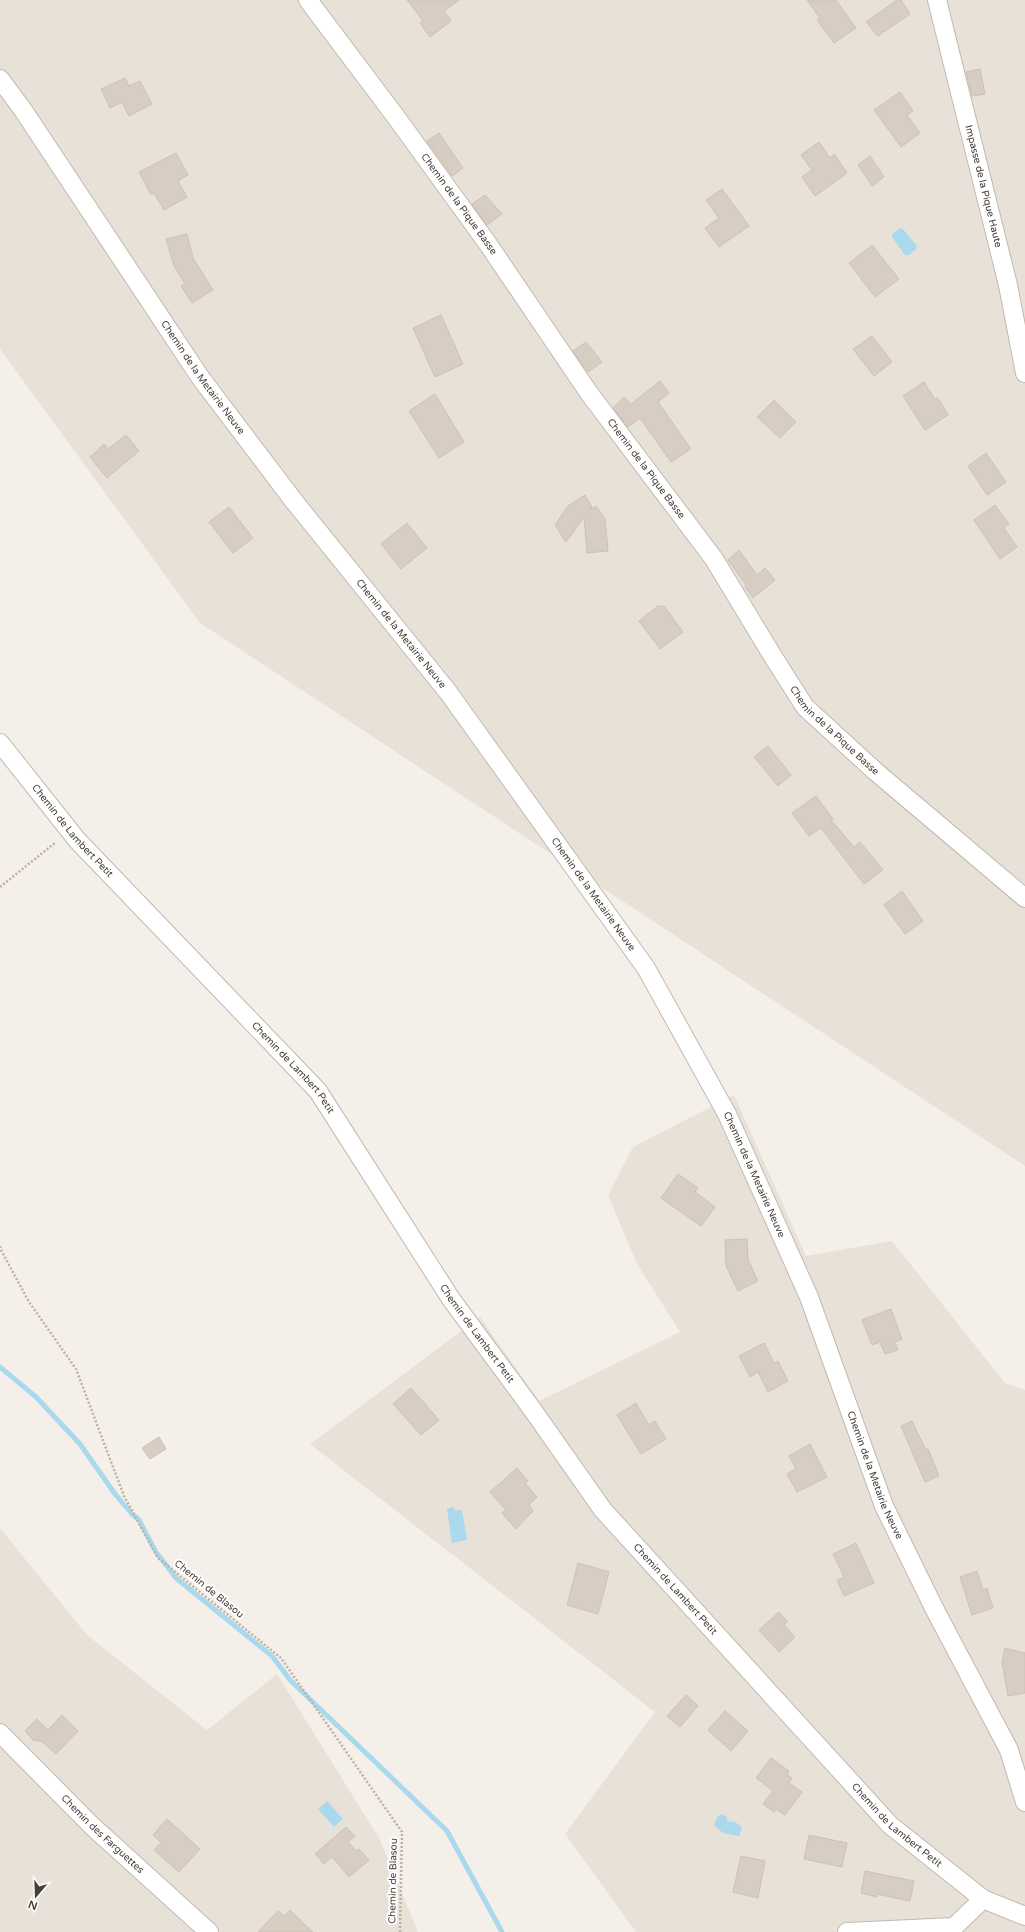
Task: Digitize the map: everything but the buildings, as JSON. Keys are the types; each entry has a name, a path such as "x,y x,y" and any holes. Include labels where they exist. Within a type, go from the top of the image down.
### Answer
{"street":[{"name":"Chemin de la Pique Basse","path":"308,0 396,117 488,244 589,393 714,559 772,656 805,707 875,771 1025,898"},
{"name":"Impasse de la Pique Haute","path":"937,0 1008,285 1025,373"},
{"name":"Chemin de la Metairie Neuve","path":"0,79 23,110 200,377 293,500 448,692 646,968 727,1114 809,1297 884,1506 935,1610 1009,1750 1025,1802"},
{"name":"Chemin de Lambert Petit","path":"0,743 70,831 318,1091 451,1299 532,1409 602,1510 890,1825 983,1899 1025,1916"},
{"name":"Chemin des Farguettes","path":"0,1733 92,1826 209,1932"},
{"path":"847,1932 954,1927 983,1899"}],"path":[{"path":"0,887 70,831"},
{"name":"Chemin de Blasou","path":"0,1246 29,1302 76,1369 124,1496 158,1558 281,1658 402,1832 400,1932"}],"shaded area":[{"path":"0,0 1025,0 1025,1166 200,623 0,349"},
{"path":"734,1095 806,1256 892,1241 1005,1383 1025,1390 1025,1932 636,1932 565,1834 655,1712 310,1444 480,1317 539,1401 680,1332 637,1264 608,1195 633,1147"},
{"path":"0,1528 87,1635 207,1730 277,1674 379,1838 418,1932 0,1932"}],"water":[{"path":"900,228 903,229 917,246 916,249 909,255 905,255 892,237 892,234"},
{"path":"453,1507 456,1511 462,1510 467,1540 452,1543 447,1509"},
{"path":"327,1801 343,1819 334,1827 318,1809"},
{"path":"722,1814 727,1817 727,1821 735,1822 742,1827 739,1836 723,1833 714,1825 717,1817"}],"waterway":[{"path":"0,1367 36,1397 80,1444 115,1494 139,1520 156,1552 176,1578 272,1656 291,1681 447,1831 502,1932"}]}
